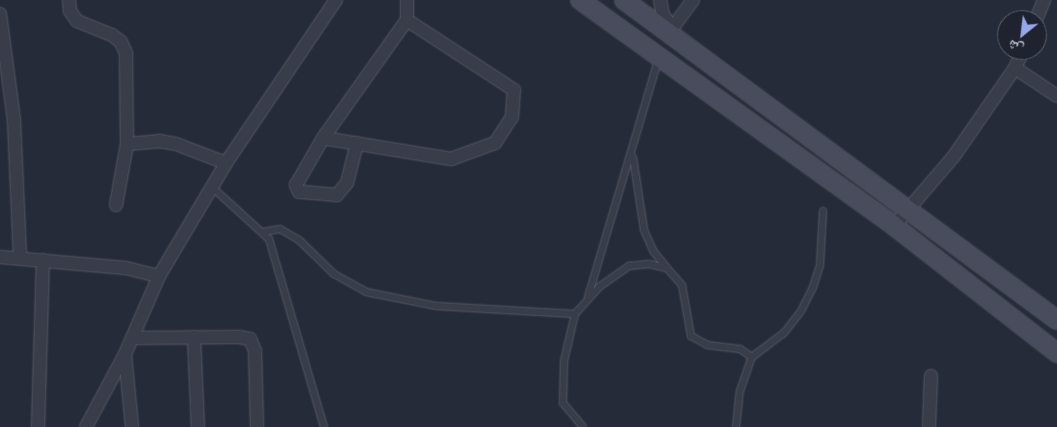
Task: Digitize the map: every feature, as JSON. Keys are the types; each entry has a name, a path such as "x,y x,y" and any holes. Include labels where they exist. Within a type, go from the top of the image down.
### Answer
{"street":[{"path":"69,0 70,11 77,21 112,35 121,42 126,53 127,144 116,205"},
{"path":"86,427 125,354 159,276 226,163 336,0"},
{"path":"357,143 346,183 337,195 303,194 296,186 323,138 407,20 406,0"},
{"path":"580,0 894,226 1057,353"},
{"path":"624,0 671,31 906,211 1057,320"},
{"path":"660,0 663,15 671,31"},
{"path":"671,31 693,0"},
{"path":"0,14 14,120 20,258"},
{"path":"323,138 451,159 495,143 512,117 514,90 407,20"},
{"path":"894,226 954,156 1015,68 1019,60"},
{"path":"1015,68 1057,96"},
{"path":"127,144 159,141 176,144 226,163"},
{"path":"936,258 949,242"},
{"path":"0,257 126,268 159,276"},
{"path":"38,427 43,260"},
{"path":"194,337 198,427"},
{"path":"132,338 245,337 254,344 257,427"},
{"path":"125,354 132,427"},
{"path":"929,427 931,376"}],"lane":[{"path":"588,298 632,154 659,57"},
{"path":"632,154 644,230 651,247 682,284 691,336 707,345 740,349 752,357"},
{"path":"212,187 263,232 276,256 324,427"},
{"path":"736,427 740,391 752,357 784,333 805,303 820,265 823,211"},
{"path":"263,232 280,230 299,240 334,274 366,292 436,306 575,314"},
{"path":"584,427 563,403 564,361 575,314 588,298 629,266 649,264 667,268"}]}
